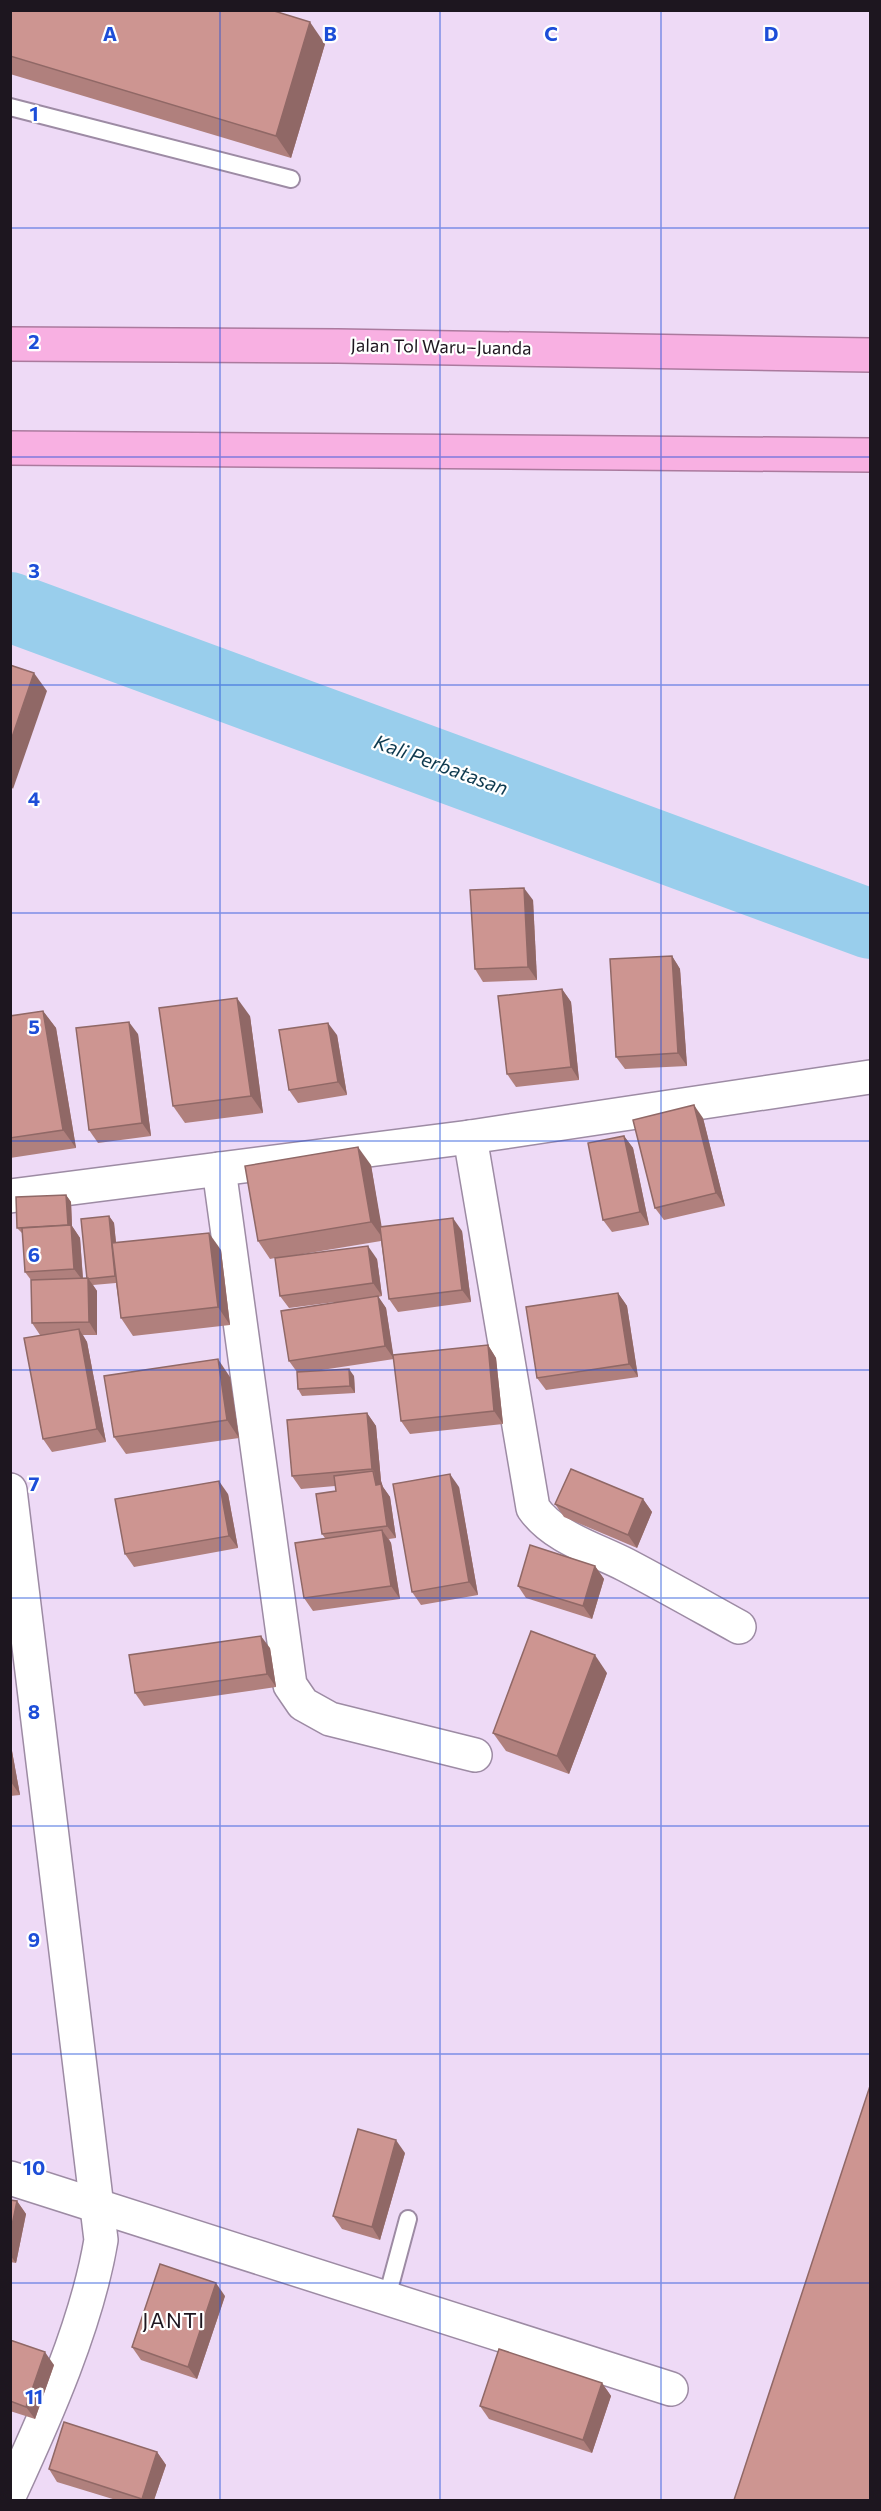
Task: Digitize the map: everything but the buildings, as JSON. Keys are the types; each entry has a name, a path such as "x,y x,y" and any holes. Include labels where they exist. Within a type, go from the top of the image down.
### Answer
{"highway":[{"name":"Jalan Tol Waru–Juanda","path":"10,344 338,345 870,355"},
{"path":"10,448 870,454"}],"street":[{"path":"10,1196 470,1137 870,1077"},
{"path":"470,1137 533,1508 545,1523 561,1533 626,1564 739,1627"},
{"path":"219,1169 290,1685 303,1704 330,1719 475,1755"},
{"path":"10,1490 101,2240 79,2326 10,2494"},
{"path":"10,2178 670,2389"}],"lane":[{"path":"10,107 291,179"},
{"path":"387,2297 408,2220"}],"waterway":[{"name":"Kali Perbatasan","path":"10,607 870,924"}],"district":[{"name":"JANTI","path":"174,2321"}]}
